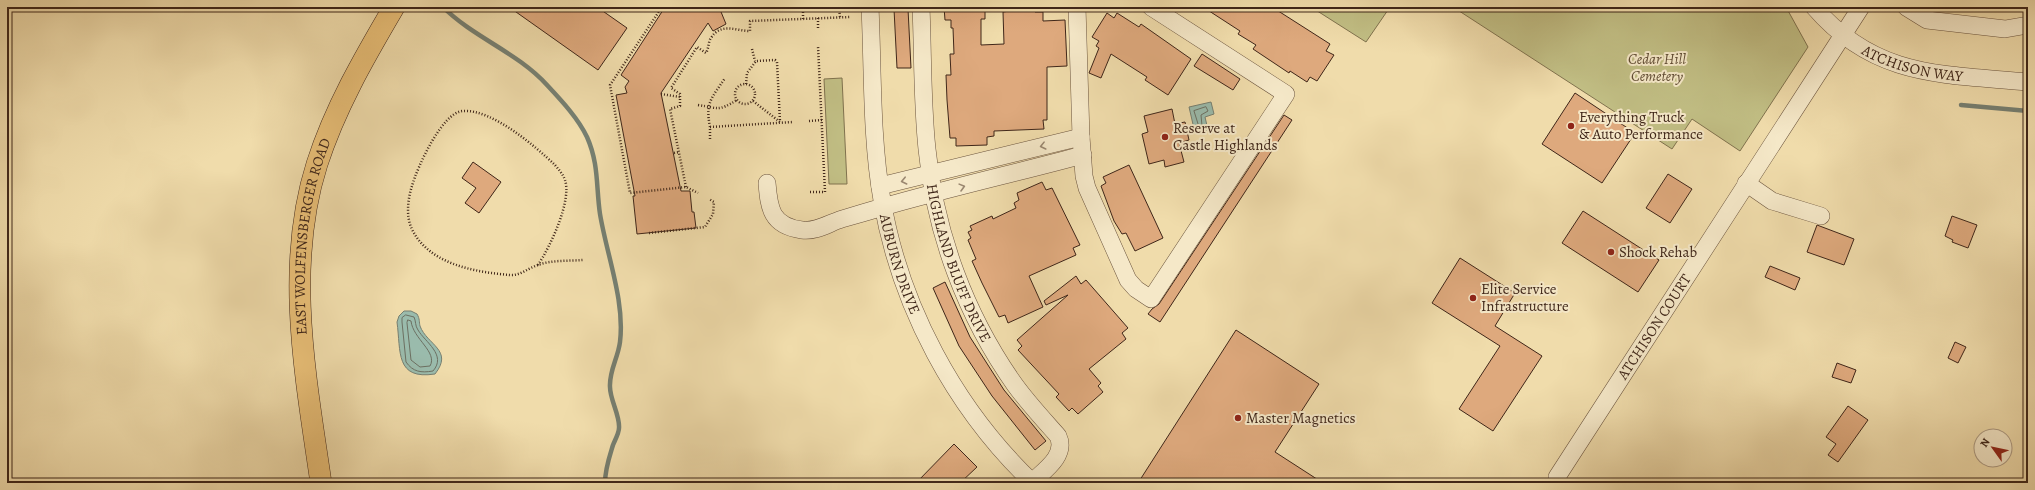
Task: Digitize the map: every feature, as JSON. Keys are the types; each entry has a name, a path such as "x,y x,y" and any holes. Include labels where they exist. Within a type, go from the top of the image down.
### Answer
{"main road":[{"name":"EAST WOLFENSBERGER ROAD","path":"321,483 307,386 300,306 300,263 306,213 317,165 337,112 354,77 394,7"}],"street":[{"name":"AUBURN DRIVE","path":"870,7 880,186 883,207 906,289 922,328 939,361 960,396 1025,480"},
{"name":"HIGHLAND BLUFF DRIVE","path":"921,7 926,148 937,215 955,272 977,321 1015,384 1058,436 1061,444 1060,451 1055,458 1025,480"},
{"path":"1077,7 1082,156 1087,188 1128,280 1136,289 1151,299 1286,94 1151,7"},
{"name":"ATCHISON WAY","path":"1814,7 1842,35 1880,58 1917,71 2028,82"},
{"name":"ATCHISON COURT","path":"1557,477 1861,7"},
{"path":"1906,7 1926,20 2005,30 2028,25"},
{"path":"880,186 1081,137"},
{"path":"767,183 769,206 773,215 786,226 802,231 812,231 841,219 883,207 1082,156"},
{"path":"1746,183 1772,201 1821,216"}],"path":[{"path":"662,7 610,85 630,193 686,187 698,192"},
{"path":"840,7 840,17"},
{"path":"803,10 803,18"},
{"path":"686,187 670,109 680,106 680,94 671,88 698,47 706,53 711,38 719,30 731,27 750,31 750,21 851,16"},
{"path":"818,18 818,30"},
{"path":"810,192 825,192 818,46"},
{"path":"752,49 755,62"},
{"path":"746,84 747,73 755,62 775,60 777,62 780,122"},
{"path":"710,139 710,127 707,112 708,106 725,78"},
{"path":"746,84 754,89 755,96 753,100 746,104 737,100 735,94 737,88 746,84"},
{"path":"661,94 680,97"},
{"path":"698,105 708,106 712,109 724,108 737,100"},
{"path":"753,100 780,122"},
{"path":"538,265 548,250 558,226 563,206 565,181 560,170 540,152 494,120 481,113 461,111 452,115 434,139 412,186 408,208 411,227 420,242 429,251 450,263 474,270 512,275 527,271 538,265 583,260"},
{"path":"809,121 822,120"},
{"path":"710,127 793,122"},
{"path":"674,153 679,152"},
{"path":"649,233 705,227 713,214 714,202 709,199"}],"green space":[{"path":"1311,7 1390,7 1366,42"},
{"name":"Cedar Hill Cemetery","path":"1453,7 1786,7 1808,47 1740,151 1692,119 1672,149"},
{"path":"842,78 847,184 829,184 824,79"}],"water":[{"path":"1211,102 1214,114 1205,117 1208,130 1195,133 1189,107"},
{"path":"404,311 411,311 417,314 423,333 440,353 442,359 435,374 422,375 413,373 406,368 402,362 397,322 399,316"}],"building":[{"path":"509,7 597,7 627,28 598,70"},
{"path":"665,7 719,7 726,24 713,31 708,23 661,93 681,191 690,191 692,212 694,212 696,228 637,234 633,196 635,196 616,95 627,93 625,87 629,81 621,75"},
{"path":"944,7 985,7 985,19 981,19 981,45 1004,44 1003,12 1010,11 1010,7 1035,7 1035,12 1043,12 1043,21 1065,20 1067,66 1047,67 1047,120 1043,120 1044,129 994,131 994,136 987,137 987,145 956,146 956,138 950,138 946,75 951,75 950,54 954,54 953,28 951,28 951,20 945,20"},
{"path":"1203,7 1272,7 1330,44 1326,51 1334,55 1317,81 1310,77 1307,82 1290,71 1289,73 1253,49 1256,45 1238,34 1240,31"},
{"path":"894,9 908,9 911,68 897,68"},
{"path":"1107,13 1114,18 1117,13 1139,27 1141,24 1191,59 1168,95 1145,80 1147,77 1111,54 1101,78 1089,73 1099,48 1096,46 1099,41 1092,37"},
{"path":"1202,54 1240,79 1233,90 1194,66"},
{"path":"1575,93 1635,133 1602,183 1542,144"},
{"name":"Reserve at Castle Highlands","path":"1172,109 1175,124 1185,122 1189,140 1179,143 1184,162 1165,167 1164,160 1149,164 1142,134 1148,132 1144,116"},
{"path":"1284,115 1292,120 1160,322 1148,314 1159,304"},
{"path":"473,162 501,182 479,213 465,203 476,188 462,178"},
{"path":"1129,165 1163,238 1135,251 1126,233 1122,234 1114,221 1101,186 1106,183 1103,177"},
{"path":"1668,174 1692,189 1670,223 1646,208"},
{"path":"1042,182 1046,190 1052,188 1080,245 1073,248 1076,255 1029,276 1043,307 1008,323 1005,315 999,317 972,261 976,259 968,240 971,238 968,232 972,230 970,226 992,216 993,219 1016,208 1014,203 1019,200 1017,193"},
{"name":"Shock Rehab","path":"1583,211 1659,260 1638,292 1562,243"},
{"path":"1952,216 1977,225 1968,248 1952,242 1953,240 1945,236"},
{"path":"1817,225 1854,239 1844,265 1807,252"},
{"path":"1460,258 1515,293 1495,326 1542,356 1493,431 1459,409 1500,346 1432,303"},
{"path":"1770,266 1800,278 1795,290 1765,277"},
{"path":"1076,276 1081,284 1086,280 1128,328 1122,333 1126,339 1089,369 1101,383 1098,386 1103,392 1078,414 1072,408 1069,411 1056,397 1059,394 1018,350 1022,346 1017,340 1068,295 1046,305 1044,301"},
{"path":"945,282 970,337 1004,390 1046,441 1035,450 992,396 959,346 933,288"},
{"name":"Master Magnetics","path":"1236,330 1319,384 1275,452 1323,483 1138,483"},
{"path":"1955,342 1966,347 1958,363 1948,358"},
{"path":"1837,363 1856,370 1851,383 1832,377"},
{"path":"1848,406 1868,420 1838,462 1828,455 1836,444 1826,437"},
{"path":"954,444 977,467 960,483 916,483"}],"waterway":[{"path":"443,7 468,28 509,54 535,73 574,116 587,137 591,147 594,157 600,214 618,295 621,326 619,348 610,381 610,392 618,418 619,430 613,445 605,483"},
{"path":"1961,105 2028,111"}],"place":[{"name":"Everything Truck & Auto Performance","path":"1571,126"},
{"name":"Reserve at Castle Highlands","path":"1165,137"},
{"name":"Shock Rehab","path":"1611,252"},
{"name":"Elite Service Infrastructure","path":"1473,298"},
{"name":"Master Magnetics","path":"1238,418"}]}
